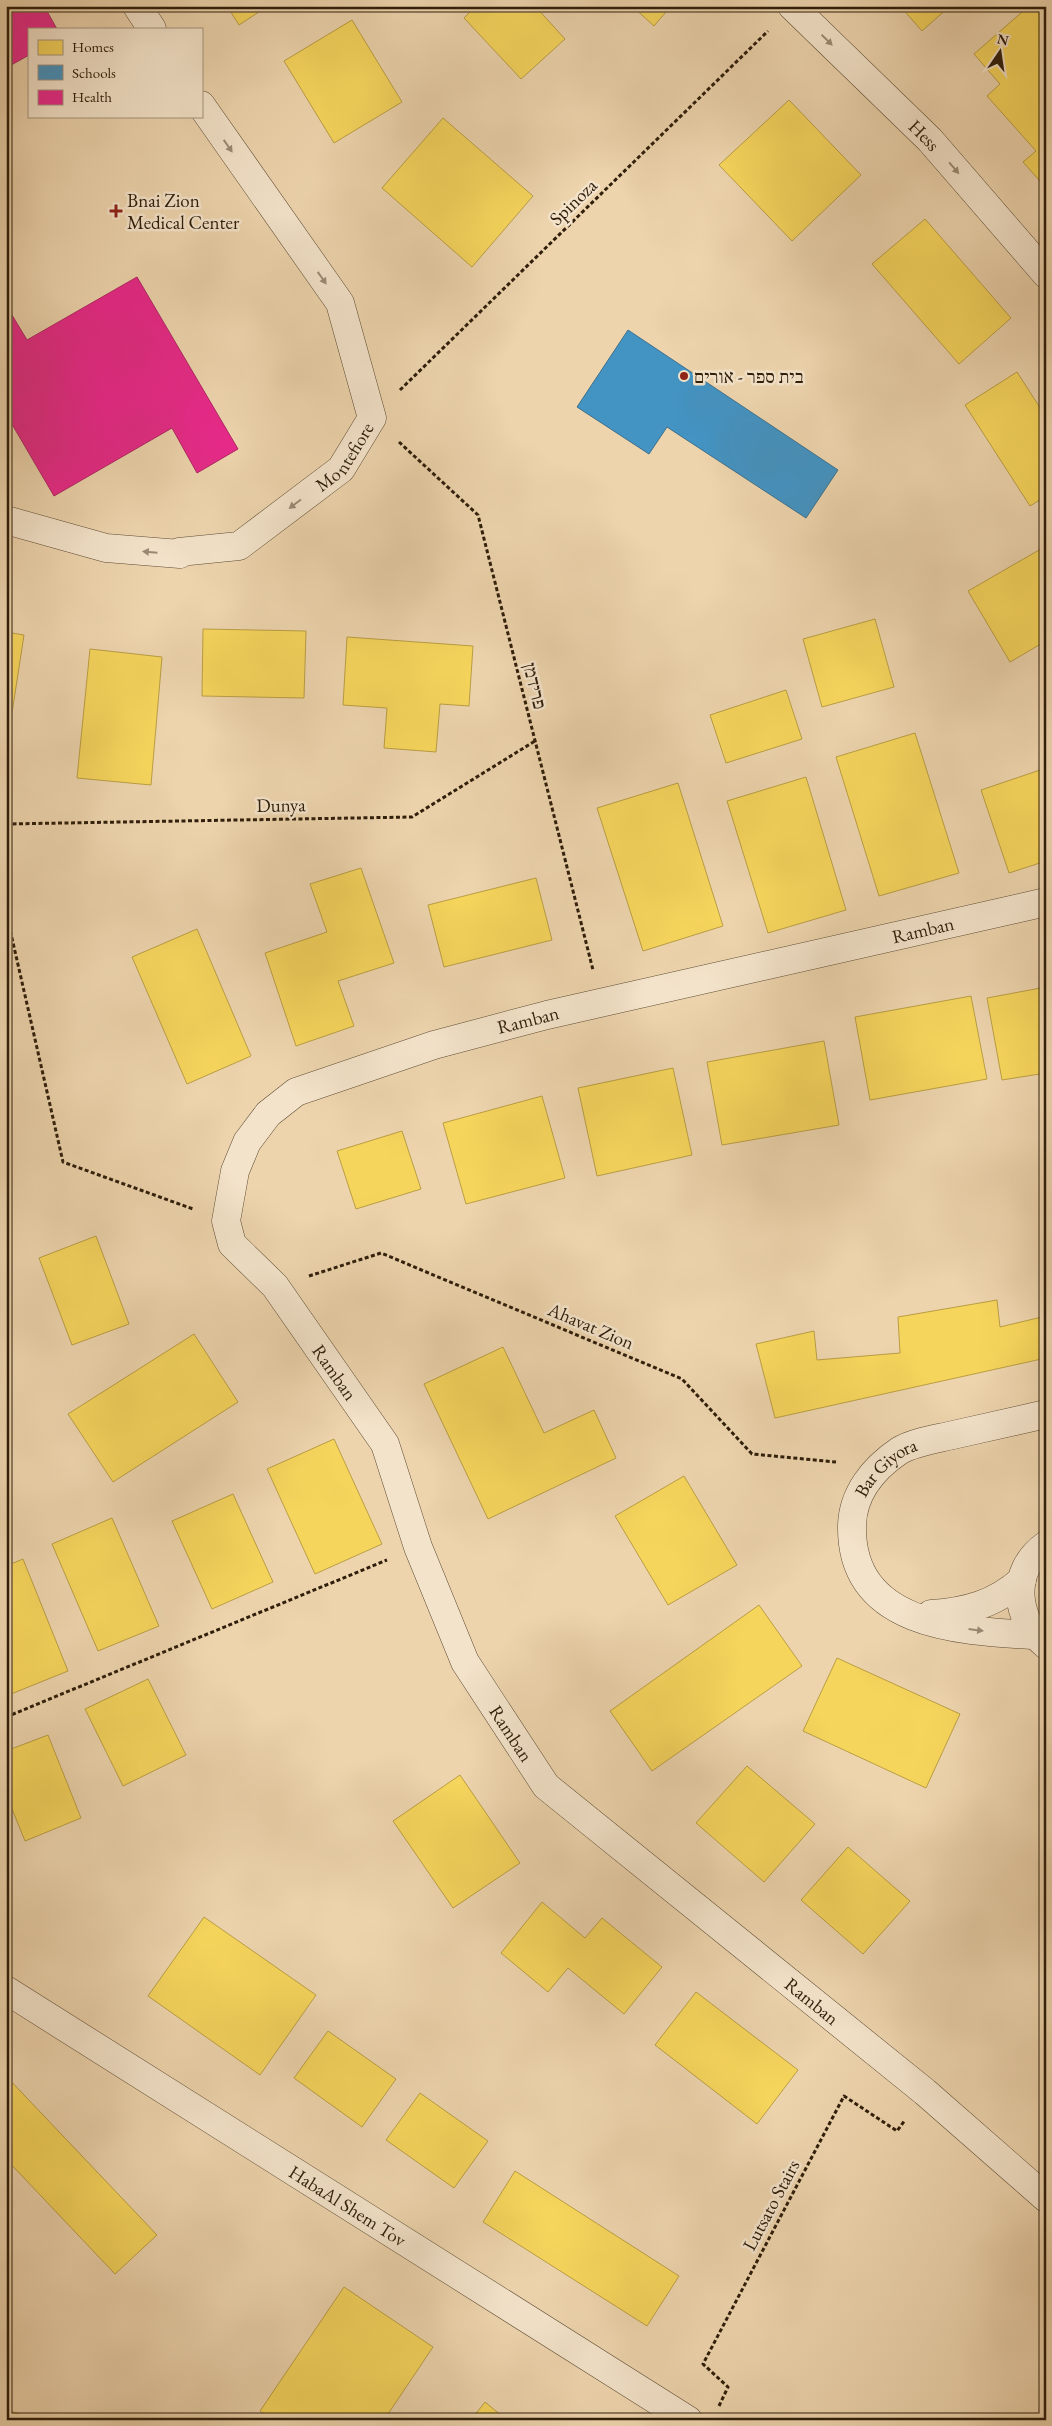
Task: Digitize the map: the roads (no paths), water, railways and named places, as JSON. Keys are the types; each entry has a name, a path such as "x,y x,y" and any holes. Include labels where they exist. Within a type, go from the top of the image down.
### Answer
{"street":[{"path":"137,6 151,28"},
{"name":"Hess","path":"792,6 930,140 1046,274"},
{"name":"Montefiore","path":"6,520 106,548 180,554 179,552 239,546 341,469 372,418 340,303 202,106"},
{"name":"Ramban","path":"1046,902 601,1003 434,1045 296,1092 268,1114 247,1142 235,1171 226,1221 232,1244 275,1286 385,1444 418,1547 465,1662 546,1786 925,2092 1046,2198"},
{"name":"Bar Giyora","path":"1040,1640 941,1625 895,1609 874,1592 859,1569 852,1542 852,1514 862,1488 878,1466 901,1450 927,1441 1046,1414"},
{"path":"1040,1640 1024,1618 1020,1599 1022,1580 1029,1562 1046,1545"},
{"path":"895,1609 932,1614 973,1609 995,1600 1022,1580"},
{"name":"HabaAl Shem Tov","path":"6,1990 688,2420"}],"place":[{"name":"Bnai Zion Medical Center","path":"116,211"},
{"name":"בית ספר - אורים","path":"684,376"}]}
